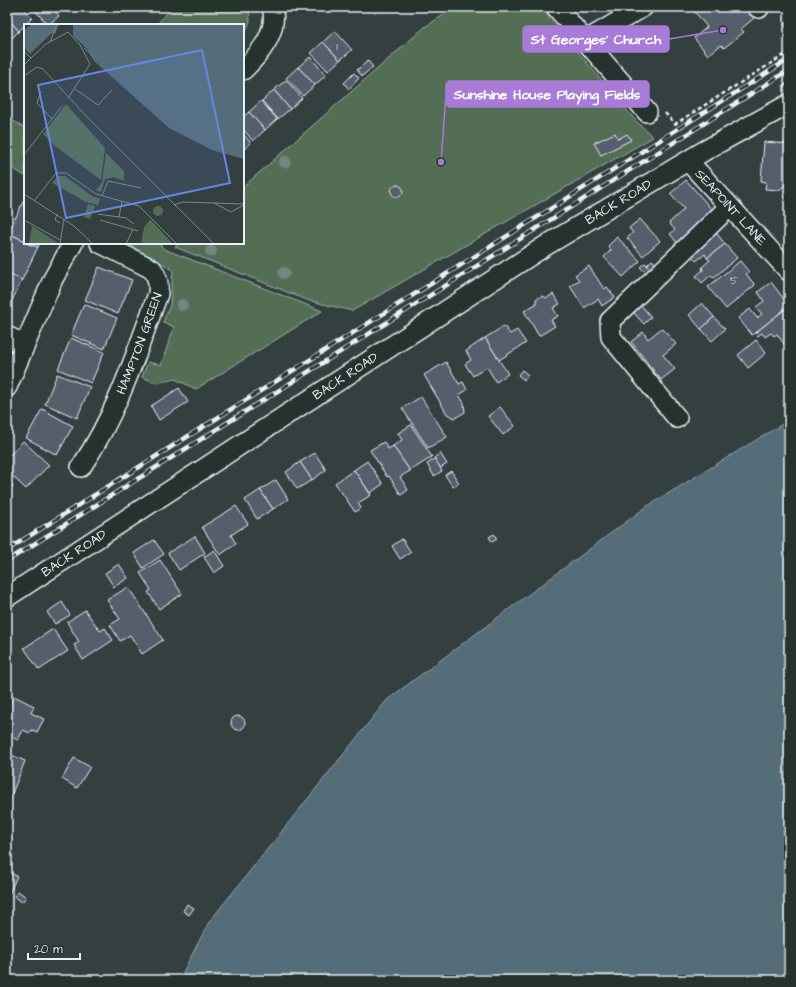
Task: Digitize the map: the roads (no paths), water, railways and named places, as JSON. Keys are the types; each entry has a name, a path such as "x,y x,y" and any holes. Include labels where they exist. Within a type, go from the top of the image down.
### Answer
{"street":[{"path":"244,69 258,57 267,40 272,27 272,7"},
{"path":"556,7 585,41 656,112"},
{"path":"585,41 643,7"},
{"name":"BACK ROAD","path":"7,597 545,246 688,161 789,104"},
{"name":"SEAPOINT LANE","path":"688,161 789,271"},
{"path":"677,418 611,337 610,321 729,206"},
{"path":"7,387 53,279 72,244"},
{"name":"HAMPTON GREEN","path":"81,467 98,442 121,395 158,294 159,285 156,275 152,269 102,244"},
{"path":"7,336 25,345"}],"water":[{"path":"789,420 789,980 179,980 209,922 387,700 646,507"}],"railway":[{"path":"7,550 789,59"},
{"path":"7,561 789,70"}],"place":[{"name":"St Georges' Church","path":"723,30"},
{"name":"Sunshine House Playing Fields","path":"441,162"}]}
